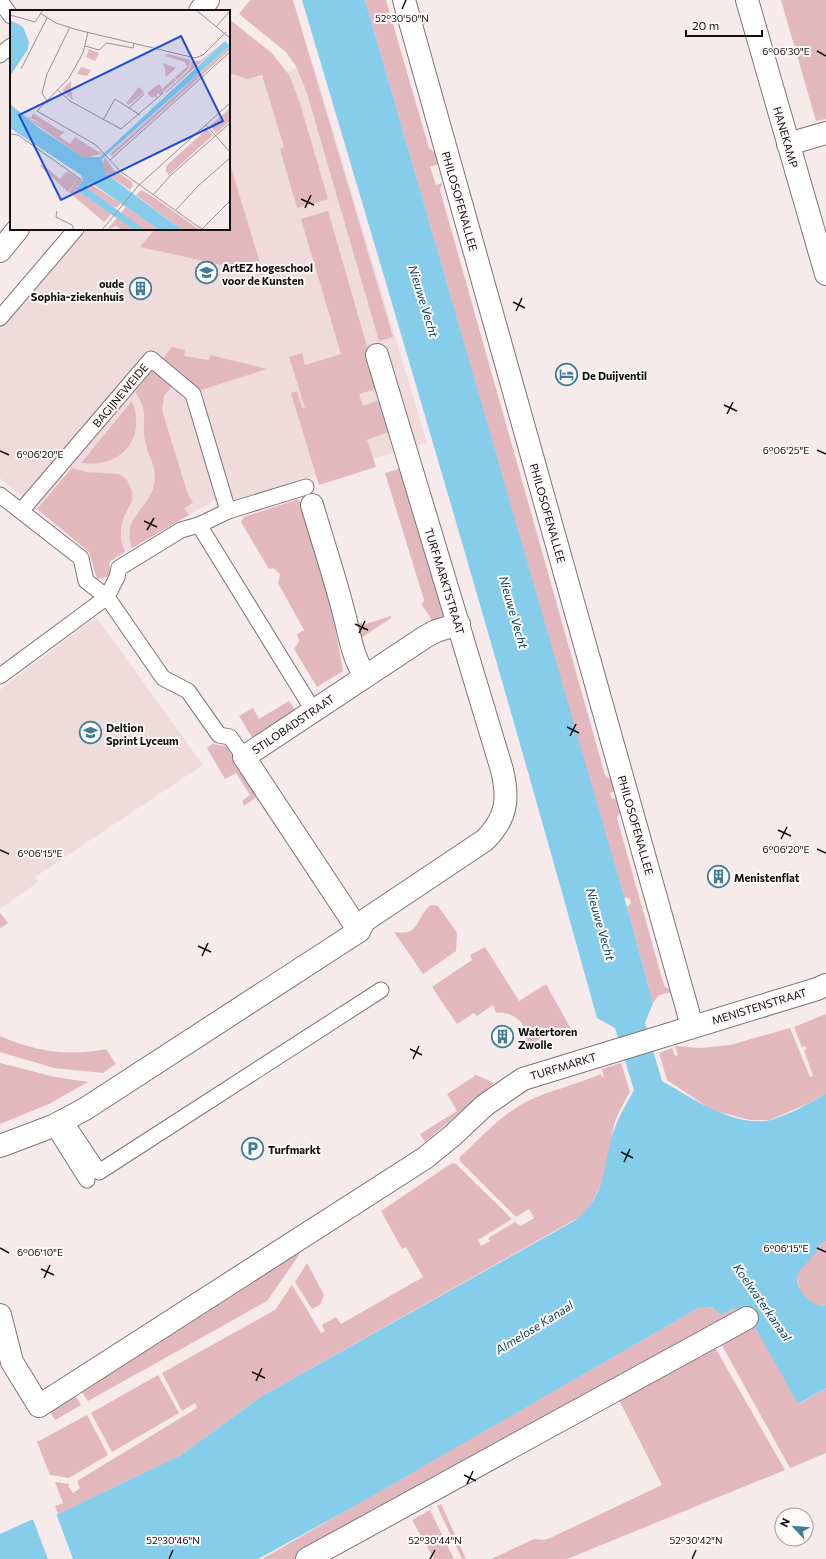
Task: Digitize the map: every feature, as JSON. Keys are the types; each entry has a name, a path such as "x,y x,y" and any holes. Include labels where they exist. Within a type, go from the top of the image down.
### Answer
{"street":[{"path":"201,10 208,0"},
{"name":"PHILOSOFENALLEE","path":"404,0 692,1026"},
{"name":"HANEKAMP","path":"747,0 826,274"},
{"path":"788,144 826,133"},
{"path":"0,251 17,230"},
{"name":"TURFMARKTSTRAAT","path":"359,930 364,921 485,840 499,824 505,807 505,783 502,770 377,355"},
{"path":"309,496 342,607 352,648 358,665 365,676"},
{"name":"STILOBADSTRAAT","path":"359,930 244,757 313,710 436,631 459,624"},
{"path":"0,1146 59,1123 359,930"},
{"name":"MENISTENSTRAAT","path":"692,1026 826,985"},
{"name":"TURFMARKT","path":"0,1315 12,1362 39,1406 425,1158 452,1136 485,1105 524,1079 652,1040 692,1026"},
{"path":"307,1559 747,1318"}],"lane":[{"path":"0,1 10,15"},
{"path":"0,55 10,47"},
{"path":"0,318 75,230"},
{"name":"BAGIJNEWEIDE","path":"21,511 151,359 192,394 228,511"},
{"path":"0,495 81,558 86,581 108,596 163,678 188,691 219,735 230,737 244,757"},
{"path":"0,676 108,596 117,578 119,568 181,530 199,525 228,511 309,496"},
{"path":"199,525 313,710"},
{"path":"59,1123 99,1172 382,990"},
{"path":"59,1123 87,1180"}],"shaded area":[{"path":"250,0 293,0 393,337 379,341 307,93 296,66 286,52 239,14"},
{"path":"365,0 386,0 429,148 437,154 439,164 430,167 436,185 442,183 440,190 605,775 613,781 616,791 610,793 612,799 618,798 621,809 617,818 663,982 665,987 673,992 659,995 653,1003 627,907 631,903 630,899 625,897 624,899 622,893"},
{"path":"781,0 826,0 826,119 816,121"},
{"path":"230,20 273,54 289,75 300,103 328,199 297,208 280,149 284,147 262,75 247,79 230,73"},
{"name":"ArtEZ hogeschool voor de Kunsten","path":"313,64 427,443 236,499 213,501 104,564 0,478 0,317 73,230 230,230 230,69 264,78"},
{"path":"230,164 264,276 209,262 140,247 154,230 230,230"},
{"path":"328,211 379,388 359,394 363,406 382,399 391,431 367,440 376,467 319,485 291,393 297,391 302,408 305,408 289,357 302,353 305,365 341,354 301,219"},
{"path":"172,347 185,350 184,356 209,360 210,355 267,369 201,390 163,358"},
{"path":"153,370 172,386 164,396 162,410 188,495 193,503 184,508 189,515 132,548 130,528 137,514 151,494 155,479 154,468 145,441 144,411 140,399 135,392"},
{"path":"132,401 136,415 136,428 133,439 127,448 118,456 108,461 95,464 81,463"},
{"path":"72,468 86,472 119,474 127,480 132,491 132,501 123,519 121,530 121,541 125,552 109,562 111,576 97,579 89,552 37,509"},
{"path":"402,468 444,615 433,622 422,605 424,600 385,473"},
{"path":"299,499 331,606 343,671 317,687 294,649 299,641 297,634 304,630 278,583 280,574 273,568 269,569 241,522 244,517"},
{"path":"391,616 391,618 361,638 357,624 362,623 363,625"},
{"name":"Deltion Sprint Lyceum","path":"96,617 203,765 35,877 38,882 0,909 0,690"},
{"path":"289,701 296,711 253,739 239,716 253,708 259,719"},
{"path":"212,744 226,746 258,796 244,806 242,801 250,795 236,773 225,779 207,748"},
{"path":"431,905 438,906 457,933 456,951 423,974 394,932 409,932 417,925 422,915"},
{"path":"0,913 8,923 0,928"},
{"path":"485,947 519,1001 546,984 571,1029 525,1045 525,1031 520,1021 509,1014 496,1013 493,1005 477,1016 474,1013 457,1024 432,987 472,960 470,955"},
{"path":"826,1014 826,1093 811,1102 770,1120 750,1120 712,1110 667,1080 659,1053 672,1048 675,1056 678,1055 675,1046 700,1048 730,1045 790,1028 810,1077 813,1076 804,1050 806,1049 806,1046 802,1047 794,1027"},
{"path":"0,1036 25,1045 52,1051 79,1052 106,1049 116,1064 103,1073 54,1068 0,1052"},
{"path":"0,1063 55,1077 88,1082 49,1104 0,1124"},
{"path":"621,1063 630,1092 615,1121 607,1163 596,1196 583,1215 262,1396 181,1455 58,1514 55,1506 63,1503 55,1482 70,1484 68,1486 73,1493 80,1488 77,1481 197,1408 195,1403 182,1411 162,1373 275,1310 292,1285 321,1333 325,1331 322,1325 336,1317 341,1324 423,1277 406,1247 402,1249 381,1211 452,1163 456,1164 512,1219 478,1240 481,1246 490,1241 488,1238 515,1222 521,1226 534,1218 529,1209 516,1217 460,1161 460,1157 491,1127 517,1107 544,1094 601,1074 602,1077 604,1077 602,1069"},
{"path":"474,1074 494,1083 425,1142 420,1134 457,1111 447,1094 475,1076"},
{"path":"826,1241 826,1306 820,1306 809,1301 801,1291 797,1280 797,1274 819,1245"},
{"path":"298,1252 299,1255 267,1301 88,1401 82,1392"},
{"path":"307,1263 324,1295 320,1305 312,1309 295,1282"},
{"path":"707,1306 716,1309 721,1315 735,1308 746,1311 404,1498 402,1494 390,1500 392,1505 294,1559 262,1559 700,1307"},
{"path":"753,1323 799,1404 826,1388 826,1453 790,1468 719,1340"},
{"path":"713,1344 785,1470 567,1559 491,1559 534,1539 544,1540 550,1538 662,1485 618,1398"},
{"path":"158,1375 179,1413 112,1452 91,1413"},
{"path":"76,1396 81,1405 55,1420 50,1412"},
{"path":"87,1415 108,1455 69,1478 50,1475 37,1442"},
{"path":"441,1504 466,1559 462,1559 437,1506"},
{"path":"430,1510 454,1559 434,1559 412,1520"}],"water":[{"path":"302,0 365,0 627,907 653,1003 645,1023 662,1081 714,1110 743,1120 771,1120 806,1105 826,1093 826,1241 819,1245 816,1252 798,1273 797,1279 804,1295 811,1302 826,1306 826,1388 798,1404 746,1311 735,1308 721,1315 712,1307 700,1307 353,1507 258,1559 0,1559 0,1534 31,1520 58,1514 181,1455 262,1396 574,1221 593,1201 602,1179 614,1130 634,1090 615,1028 597,1018 452,509"}],"pier":[{"path":"56,1513 73,1559 48,1559 32,1517"}],"place":[{"name":"ArtEZ hogeschool voor de Kunsten","path":"206,273"},
{"name":"oude Sophia-ziekenhuis","path":"140,289"},
{"name":"De Duijventil","path":"567,375"},
{"name":"Deltion Sprint Lyceum","path":"90,733"},
{"name":"Menistenflat","path":"718,877"},
{"name":"Watertoren Zwolle","path":"502,1037"},
{"name":"Turfmarkt","path":"252,1149"}],"water label":[{"name":"Nieuwe Vecht","path":"424,301"},
{"name":"Nieuwe Vecht","path":"514,612"},
{"name":"Nieuwe Vecht","path":"601,924"},
{"name":"Koelwaterkanaal","path":"763,1302"},
{"name":"Almelose Kanaal","path":"534,1327"}]}
